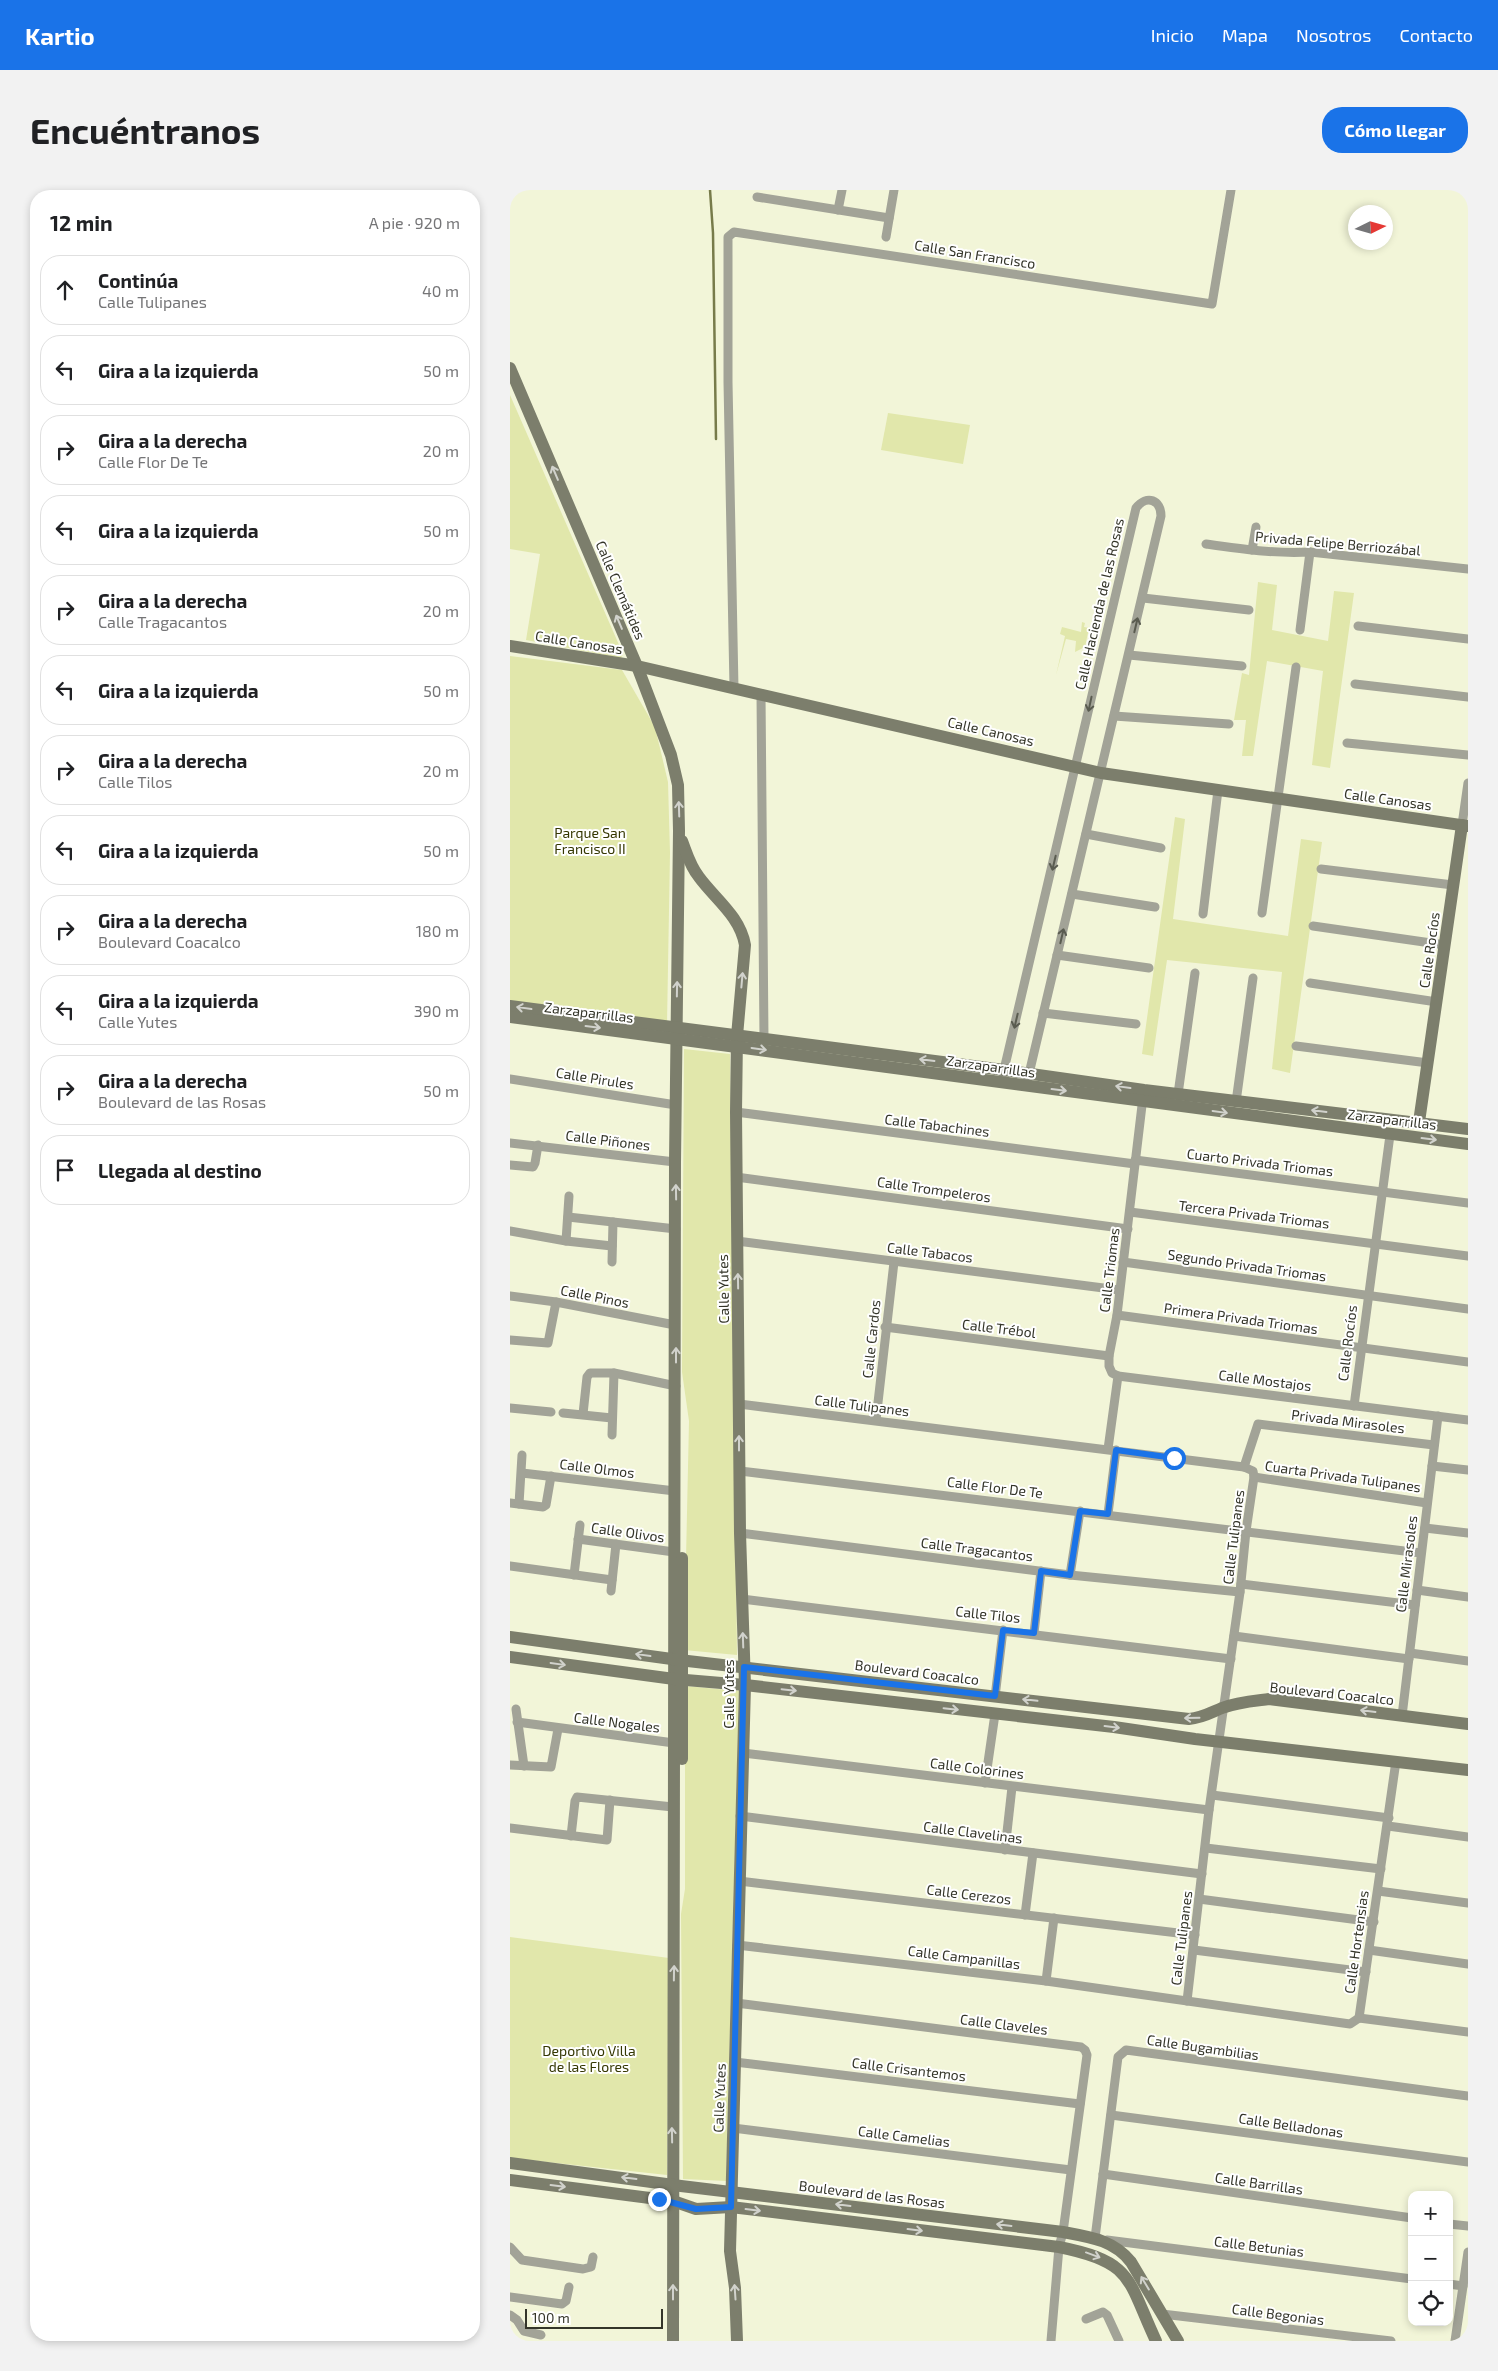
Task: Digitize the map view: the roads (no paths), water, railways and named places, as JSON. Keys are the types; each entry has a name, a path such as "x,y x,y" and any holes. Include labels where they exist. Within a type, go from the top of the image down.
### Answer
{"main road":[{"name":"Calle Clemátides","path":"510,368 637,666 671,755 678,784 680,831 676,1033"},
{"name":"Calle Canosas","path":"510,646 637,666 1101,773 1465,825"},
{"name":"Calle Rocíos","path":"1419,1122 1453,885 1465,825"},
{"name":"Calle Clemátides","path":"680,831 689,862 698,877 737,922 743,933 745,945 737,1041"},
{"name":"Zarzaparrillas","path":"510,1006 676,1033 1003,1076 1028,1073 1143,1096 1390,1134 1468,1144"},
{"name":"Zarzaparrillas","path":"510,1017 676,1033"},
{"path":"674,1928 682,1880 682,1759 675,1491 676,1033"},
{"name":"Zarzaparrillas","path":"737,1041 764,1039 1003,1076 1028,1086 1143,1096 1178,1094 1468,1129"},
{"name":"Calle Yutes","path":"737,1041 736,1177 740,1533 745,1685 740,1816 730,2251 735,2288 738,2341"},
{"path":"673,2341 674,1659 682,1456 676,1390"},
{"name":"Boulevard Coacalco","path":"510,1637 674,1659 1188,1719 1201,1718 1223,1708 1268,1699 1468,1724"},
{"path":"510,1657 674,1679 745,1685 1468,1770"},
{"name":"Boulevard de las Rosas","path":"510,2163 1064,2232 1099,2239 1125,2254 1146,2284 1178,2341"},
{"path":"510,2180 672,2201 696,2209 731,2207 1059,2247 1089,2253 1106,2260 1121,2271 1137,2292 1156,2341"}],"street":[{"path":"838,210 842,190"},
{"path":"886,237 894,190"},
{"name":"Calle San Francisco","path":"734,688 728,237 734,232 1212,304 1231,190"},
{"path":"757,197 773,194 838,210 889,218"},
{"name":"Calle Hacienda de las Rosas","path":"1003,1076 1136,508 1144,501 1151,499 1160,506 1161,516 1028,1073 1028,1086"},
{"path":"1252,550 1256,527"},
{"name":"Privada Felipe Berriozábal","path":"1206,544 1252,550 1292,553 1310,552 1468,569"},
{"path":"1300,630 1310,552"},
{"path":"1142,598 1249,610"},
{"path":"1358,626 1468,639"},
{"path":"1129,655 1242,666"},
{"path":"1262,913 1296,668"},
{"path":"1354,684 1468,697"},
{"path":"761,694 764,1039"},
{"path":"1114,716 1229,724"},
{"path":"1347,744 1468,755"},
{"name":"Calle Rocíos","path":"1465,825 1468,782"},
{"path":"1203,914 1218,790"},
{"path":"1086,834 1161,848"},
{"path":"1321,869 1453,885"},
{"path":"1072,894 1155,906"},
{"path":"1313,926 1445,945"},
{"path":"1057,955 1149,968"},
{"path":"1178,1094 1195,973"},
{"path":"1236,1102 1253,978"},
{"path":"1310,983 1436,1002"},
{"path":"1043,1013 1136,1024"},
{"path":"1296,1046 1428,1063"},
{"name":"Calle Pirules","path":"510,1079 676,1105"},
{"name":"Calle Triomas","path":"1109,1356 1117,1315 1143,1096"},
{"name":"Calle Tabachines","path":"736,1112 1135,1162"},
{"name":"Calle Rocíos","path":"1354,1406 1390,1134"},
{"name":"Calle Piñones","path":"510,1142 675,1162"},
{"path":"510,1165 532,1167 535,1163 538,1145"},
{"name":"Cuarto Privada Triomas","path":"1135,1162 1468,1203"},
{"name":"Calle Trompeleros","path":"736,1177 1128,1229"},
{"path":"566,1241 569,1196"},
{"name":"Tercera Privada Triomas","path":"1130,1212 1468,1256"},
{"path":"568,1217 676,1229"},
{"path":"612,1262 613,1222"},
{"path":"510,1231 566,1241 612,1246"},
{"name":"Calle Tabacos","path":"737,1241 1119,1290"},
{"name":"Calle Cardos","path":"876,1420 885,1327 894,1262"},
{"name":"Segundo Privada Triomas","path":"1123,1262 1468,1309"},
{"name":"Calle Pinos","path":"510,1296 556,1302 675,1325"},
{"path":"510,1340 548,1342 556,1302"},
{"name":"Primera Privada Triomas","path":"1117,1315 1468,1362"},
{"name":"Calle Trébol","path":"885,1327 1109,1356"},
{"path":"1108,1514 1118,1376 1112,1373 1109,1366 1109,1356"},
{"path":"583,1414 587,1377 595,1372 614,1373 676,1390"},
{"path":"612,1434 614,1373"},
{"name":"Calle Mostajos","path":"1118,1376 1468,1420"},
{"name":"Calle Tulipanes","path":"739,1404 1112,1450 1244,1468 1253,1471 1254,1477 1246,1531 1241,1588 1209,1810 1187,2001"},
{"path":"510,1408 551,1412"},
{"path":"563,1413 612,1418"},
{"name":"Calle Mirasoles","path":"1402,1716 1438,1416"},
{"name":"Privada Mirasoles","path":"1244,1468 1258,1424 1434,1445"},
{"path":"514,1503 522,1473 522,1455"},
{"path":"1432,1466 1468,1470"},
{"name":"Calle Flor De Te","path":"740,1471 1421,1553"},
{"path":"522,1473 551,1476"},
{"name":"Calle Olmos","path":"514,1503 543,1507 546,1504 551,1476 675,1491"},
{"name":"Cuarta Privada Tulipanes","path":"1254,1477 1427,1503"},
{"path":"1070,1575 1080,1511"},
{"name":"Calle Olivos","path":"574,1575 580,1525"},
{"path":"1425,1528 1468,1533"},
{"name":"Calle Tragacantos","path":"740,1533 1070,1575 1241,1588 1415,1605"},
{"name":"Calle Olivos","path":"578,1539 678,1555"},
{"path":"612,1591 616,1544"},
{"path":"510,1566 612,1580"},
{"path":"1034,1633 1041,1571"},
{"path":"1417,1590 1468,1597"},
{"name":"Calle Tilos","path":"742,1599 1034,1633 1231,1659"},
{"path":"995,1696 1003,1630"},
{"path":"1234,1636 1468,1661"},
{"path":"516,1708 524,1766"},
{"path":"985,1783 995,1714"},
{"name":"Calle Nogales","path":"517,1722 558,1729 674,1743"},
{"name":"Calle Nogales","path":"510,1765 551,1767 558,1729"},
{"name":"Calle Colorines","path":"743,1753 1209,1810"},
{"name":"Calle Hortensias","path":"1359,2018 1396,1761"},
{"path":"1004,1850 1012,1787"},
{"path":"1212,1795 1388,1822 1468,1837"},
{"path":"571,1836 577,1797 673,1807"},
{"path":"510,1828 607,1840 610,1800"},
{"name":"Calle Clavelinas","path":"740,1816 1202,1874"},
{"path":"1206,1848 1381,1869"},
{"path":"1025,1915 1034,1853"},
{"name":"Calle Cerezos","path":"739,1881 1195,1935"},
{"path":"1378,1891 1468,1903"},
{"path":"1199,1899 1374,1922"},
{"path":"1046,1981 1054,1918"},
{"name":"Calle Campanillas","path":"737,1945 1046,1981 1350,2024 1359,2018"},
{"path":"1194,1950 1366,1972"},
{"path":"1369,1950 1468,1964"},
{"name":"Calle Claveles","path":"736,2003 1081,2047 1085,2050 1087,2055 1064,2232 1059,2247 1051,2341"},
{"path":"1359,2018 1468,2032"},
{"name":"Calle Bugambilias","path":"1099,2239 1103,2174 1118,2056 1126,2050 1468,2096"},
{"name":"Calle Crisantemos","path":"735,2062 1080,2104"},
{"name":"Calle Belladonas","path":"1111,2115 1468,2162"},
{"name":"Calle Camelias","path":"732,2128 1071,2170"},
{"name":"Calle Barrillas","path":"1103,2174 1408,2217"},
{"path":"1453,2224 1468,2226"},
{"name":"Calle Betunias","path":"1099,2239 1408,2278"},
{"path":"510,2247 522,2260 583,2270 591,2267 593,2257"},
{"path":"1455,2341 1468,2252"},
{"path":"1453,2285 1464,2286"},
{"path":"510,2297 562,2304 566,2301 569,2287"},
{"path":"1086,2318 1104,2312 1119,2341"},
{"name":"Calle Begonias","path":"1162,2314 1391,2341"},
{"path":"510,2315 524,2331 541,2335"}],"waterway":[{"path":"710,190 713,233 716,439"}],"park label":[{"name":"Parque San Francisco II","path":"590,840"},
{"name":"Deportivo Villa de las Flores","path":"589,2058"}]}
